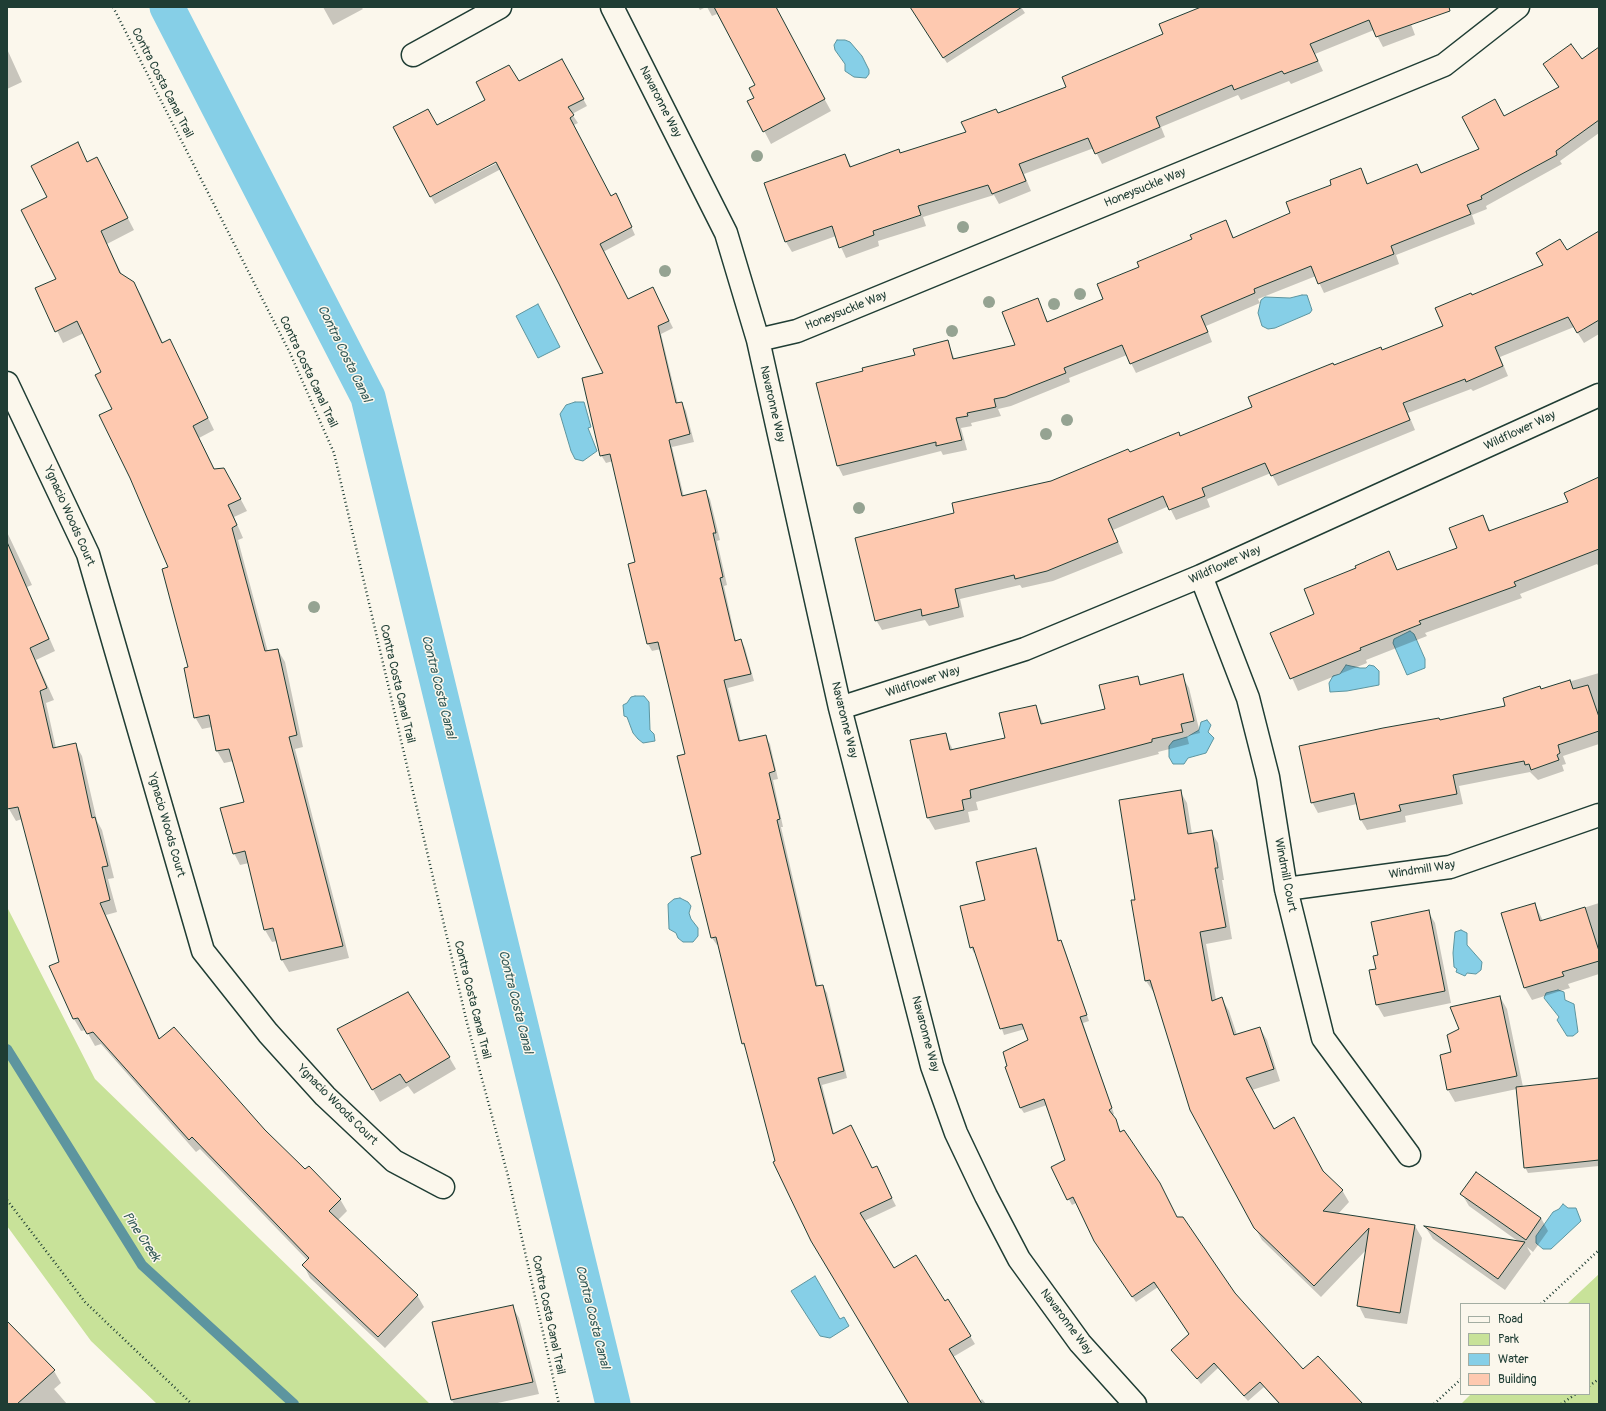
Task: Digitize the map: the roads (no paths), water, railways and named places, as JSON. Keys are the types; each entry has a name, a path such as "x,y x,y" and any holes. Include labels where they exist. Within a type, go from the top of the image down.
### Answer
{"street":[{"path":"413,55 500,7"},
{"name":"Navaronne Way","path":"612,7 726,232 758,340 840,708 932,1066 956,1133 986,1196 1019,1259 1080,1343 1135,1404"},
{"name":"Honeysuckle Way","path":"758,340 797,331 1444,65 1518,7"},
{"name":"Ygnacio Woods Court","path":"7,382 88,554 203,951 268,1033 325,1096 394,1161 443,1187"},
{"name":"Wildflower Way","path":"840,708 1025,649 1201,576 1599,394"},
{"name":"Windmill Court","path":"1201,576 1248,698 1268,777 1286,889 1323,1038 1408,1155"},
{"name":"Windmill Way","path":"1286,889 1450,867 1599,816"}],"water":[{"path":"837,40 845,40 850,42 862,56 869,70 869,74 866,78 854,77 845,71 845,64 835,50 834,45"},
{"path":"1307,295 1312,310 1310,313 1275,328 1268,329 1262,326 1258,313 1261,300 1265,297 1290,298"},
{"path":"538,304 560,347 538,358 516,316"},
{"path":"575,402 584,402 591,427 588,428 597,451 583,461 575,459 571,451 560,414 566,405"},
{"path":"1410,631 1414,634 1425,659 1425,668 1407,675 1393,643 1394,639"},
{"path":"1346,665 1360,668 1366,668 1369,665 1374,666 1379,671 1379,685 1347,691 1330,692 1329,683 1333,676 1340,674"},
{"path":"644,696 649,702 650,730 654,734 655,741 643,743 638,739 633,733 627,717 624,716 623,705 627,703 631,697"},
{"path":"1207,720 1211,725 1208,732 1214,738 1206,753 1188,758 1184,764 1173,764 1169,757 1169,746 1173,741 1187,737 1199,730 1201,722"},
{"path":"680,898 688,902 691,906 689,913 691,919 698,928 698,936 693,942 683,942 678,938 676,933 669,929 668,904 674,899"},
{"path":"1461,930 1467,933 1467,945 1482,962 1481,970 1476,974 1467,973 1465,976 1456,972 1457,969 1454,967 1453,953 1455,932"},
{"path":"1558,990 1564,992 1565,1000 1574,1004 1578,1032 1573,1036 1567,1036 1557,1020 1559,1017 1544,998 1546,993"},
{"path":"1563,1204 1568,1208 1576,1208 1581,1221 1551,1249 1543,1249 1536,1243 1536,1236 1553,1212 1559,1209"},
{"path":"815,1276 840,1319 844,1317 849,1326 830,1338 820,1336 791,1291"}],"waterway":[{"name":"Contra Costa Canal","path":"167,7 368,397 613,1404"},
{"name":"Pine Creek","path":"7,1049 142,1265 294,1404"}]}
